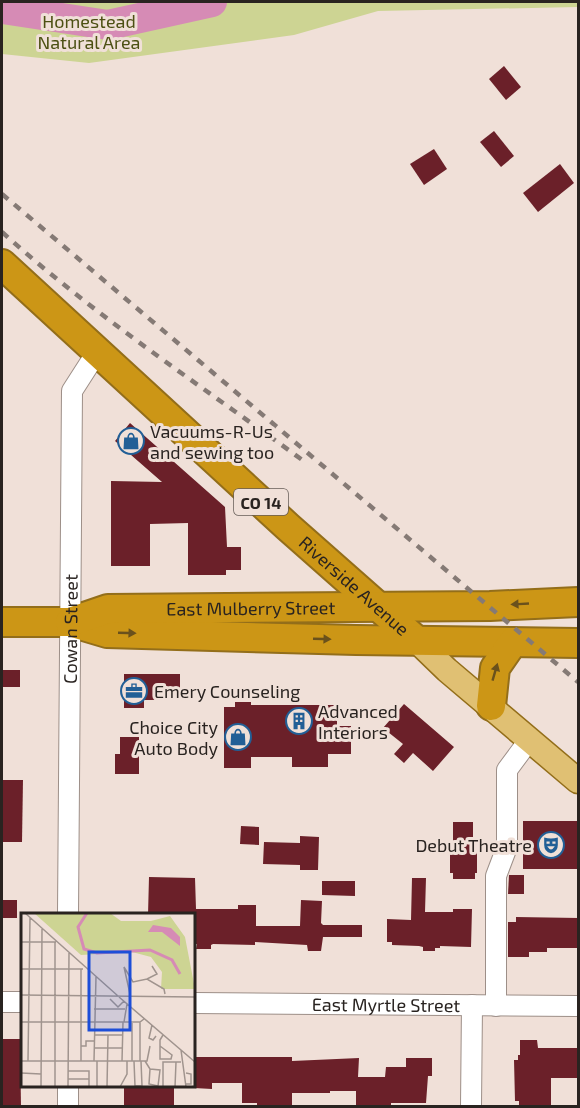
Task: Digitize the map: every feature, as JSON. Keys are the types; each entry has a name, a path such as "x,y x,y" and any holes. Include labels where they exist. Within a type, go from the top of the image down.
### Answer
{"highway":[{"name":"Riverside Avenue","path":"2,264 416,640"},
{"name":"East Mulberry Street","path":"70,622 108,609 490,606 579,602"},
{"name":"East Mulberry Street","path":"2,622 70,622 107,633 579,643"},
{"path":"491,706 495,668 513,642"}],"main road":[{"name":"Riverside Avenue","path":"416,640 447,670 579,781"}],"street":[{"name":"Cowan Street","path":"68,913 72,391 97,352"},
{"path":"496,1006 496,876 507,847 507,770 530,739"},
{"path":"2,1002 21,1002"},
{"name":"East Myrtle Street","path":"195,1003 579,1006"},
{"path":"471,1107 472,1005"},
{"path":"68,1087 68,1107"}],"green space":[{"name":"Homestead Natural Area","path":"2,2 578,2 578,7 378,11 294,35 89,63 2,54"}],"building":[{"path":"504,66 521,87 506,100 489,79"},
{"path":"494,131 514,156 501,167 480,142"},
{"path":"434,149 447,169 424,185 410,164"},
{"path":"560,164 574,183 538,212 523,193"},
{"path":"130,423 225,507 227,547 241,547 241,570 226,570 226,575 188,575 188,523 150,524 150,566 111,566 111,481 162,482 115,441"},
{"path":"2,670 20,670 20,687 2,687"},
{"path":"124,674 180,674 180,700 144,700 144,708 124,708"},
{"path":"235,702 251,702 251,705 337,705 337,726 351,726 351,754 328,754 328,767 292,767 292,757 251,757 251,768 224,768 224,707 235,707"},
{"path":"404,704 454,747 433,771 413,753 404,763 394,754 403,744 383,728"},
{"path":"120,737 139,737 139,774 115,774 115,754 120,754"},
{"path":"2,780 23,780 22,842 2,842"},
{"name":"Debut Theatre","path":"523,821 579,821 579,869 523,869"},
{"path":"453,822 473,822 473,843 477,843 475,879 453,879 453,873 450,873"},
{"path":"241,826 259,827 259,845 240,844"},
{"path":"300,836 319,837 318,870 300,870 300,865 263,864 264,842 300,843"},
{"path":"509,875 524,875 524,894 508,894"},
{"path":"149,877 195,878 196,909 238,909 238,905 256,905 256,926 300,926 301,900 322,901 321,923 323,925 362,925 362,937 323,937 321,951 308,951 307,945 255,942 255,945 213,944 211,949 196,949 195,913 148,913"},
{"path":"412,878 426,878 425,912 472,909 471,947 440,946 440,948 435,948 435,951 423,951 423,947 419,946 392,945 392,942 387,942 387,919 411,920"},
{"path":"322,881 355,881 355,896 322,895"},
{"path":"2,900 17,900 17,918 2,918"},
{"path":"516,917 579,918 579,948 547,948 547,952 529,952 529,957 508,957 508,922 516,922"},
{"path":"2,1039 20,1039 21,1107 2,1107"},
{"path":"520,1040 537,1040 538,1048 579,1048 579,1078 551,1078 551,1107 519,1107 519,1101 515,1101 514,1060 518,1060 518,1055 520,1055"},
{"path":"195,1057 292,1057 292,1061 359,1058 358,1077 385,1077 386,1067 406,1067 406,1058 432,1058 432,1076 428,1076 426,1103 391,1103 391,1107 356,1107 356,1091 330,1091 330,1093 292,1093 292,1107 257,1107 257,1103 242,1103 242,1083 212,1083 212,1089 194,1088"},
{"path":"124,1087 174,1087 174,1107 124,1107"}],"waterway":[{"path":"2,9 108,25 212,2"}],"railway":[{"path":"2,194 578,682"},
{"path":"2,232 150,351 305,462"}],"place":[{"name":"Vacuums-R-Us and sewing too","path":"131,441"},
{"name":"Emery Counseling","path":"134,691"},
{"name":"Advanced Interiors","path":"299,721"},
{"name":"Choice City Auto Body","path":"238,737"},
{"name":"Debut Theatre","path":"551,845"}]}
